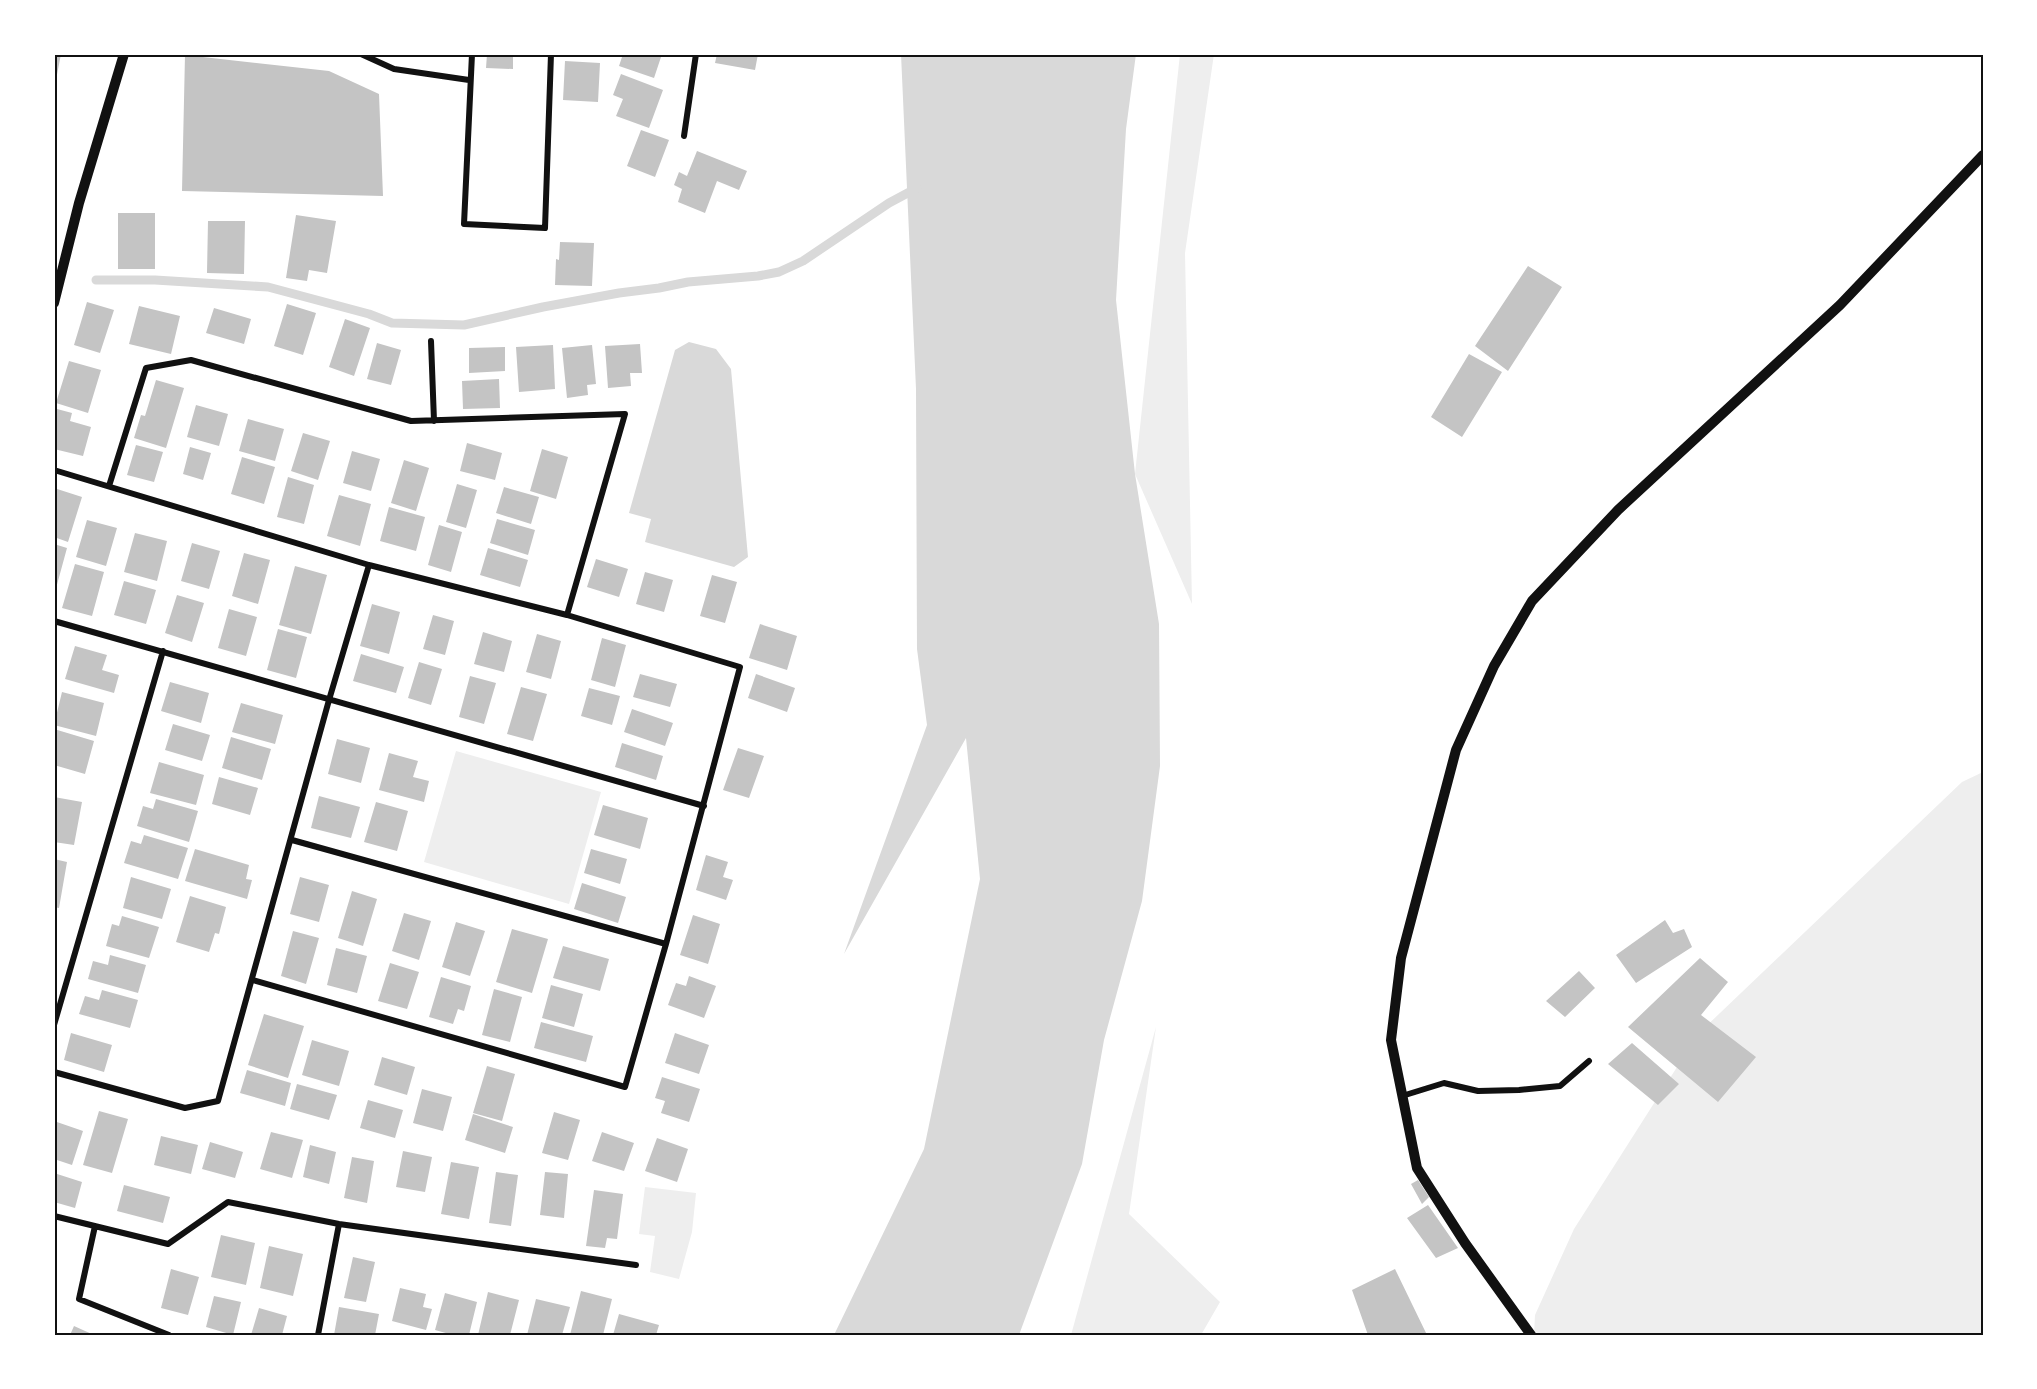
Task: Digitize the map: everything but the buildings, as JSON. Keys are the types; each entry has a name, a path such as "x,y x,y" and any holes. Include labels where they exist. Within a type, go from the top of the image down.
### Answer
{"street":[{"path":"54,303 79,203 124,54"},
{"path":"361,54 394,69 469,80"},
{"path":"472,54 464,224 545,228 551,54"},
{"path":"684,136 696,54"},
{"path":"1531,1335 1465,1243 1418,1168 1391,1040 1401,958 1456,750 1494,666 1532,601 1618,510 1840,305 1983,155"},
{"path":"431,341 434,421"},
{"path":"109,486 146,368 191,360 411,421 625,414 567,615"},
{"path":"54,470 369,566 567,615 740,667 704,806 625,1087 253,980"},
{"path":"54,1072 185,1107 218,1101 329,700 369,566"},
{"path":"54,621 704,806"},
{"path":"54,1025 163,651"},
{"path":"292,840 666,944"},
{"path":"1401,1096 1444,1083 1478,1091 1560,1086 1589,1061"},
{"path":"54,1216 168,1244 228,1202 339,1224 636,1265"},
{"path":"318,1335 339,1224"},
{"path":"95,1226 79,1299 169,1335"}],"shaded area":[{"path":"901,54 1136,54 1126,129 1116,300 1135,474 1159,624 1160,766 1142,901 1104,1040 1082,1164 1019,1335 834,1335 924,1149 980,879 966,738 844,954 927,725 917,649 916,389"},
{"path":"1180,54 1214,54 1185,253 1192,604 1135,474"},
{"path":"689,342 716,349 731,369 748,557 734,567 645,542 651,519 629,513 675,350"},
{"path":"456,751 601,792 569,904 424,862"},
{"path":"1983,772 1983,1335 1534,1335 1535,1315 1574,1229 1698,1034 1962,782"},
{"path":"1156,1027 1129,1214 1220,1302 1201,1335 1071,1335"},
{"path":"645,1187 696,1193 692,1232 679,1279 650,1272 655,1236 639,1234"}],"waterway":[{"path":"96,280 155,280 268,287 369,314 392,323 464,325 619,293 688,282 779,272 803,261 889,203 917,188"}]}
